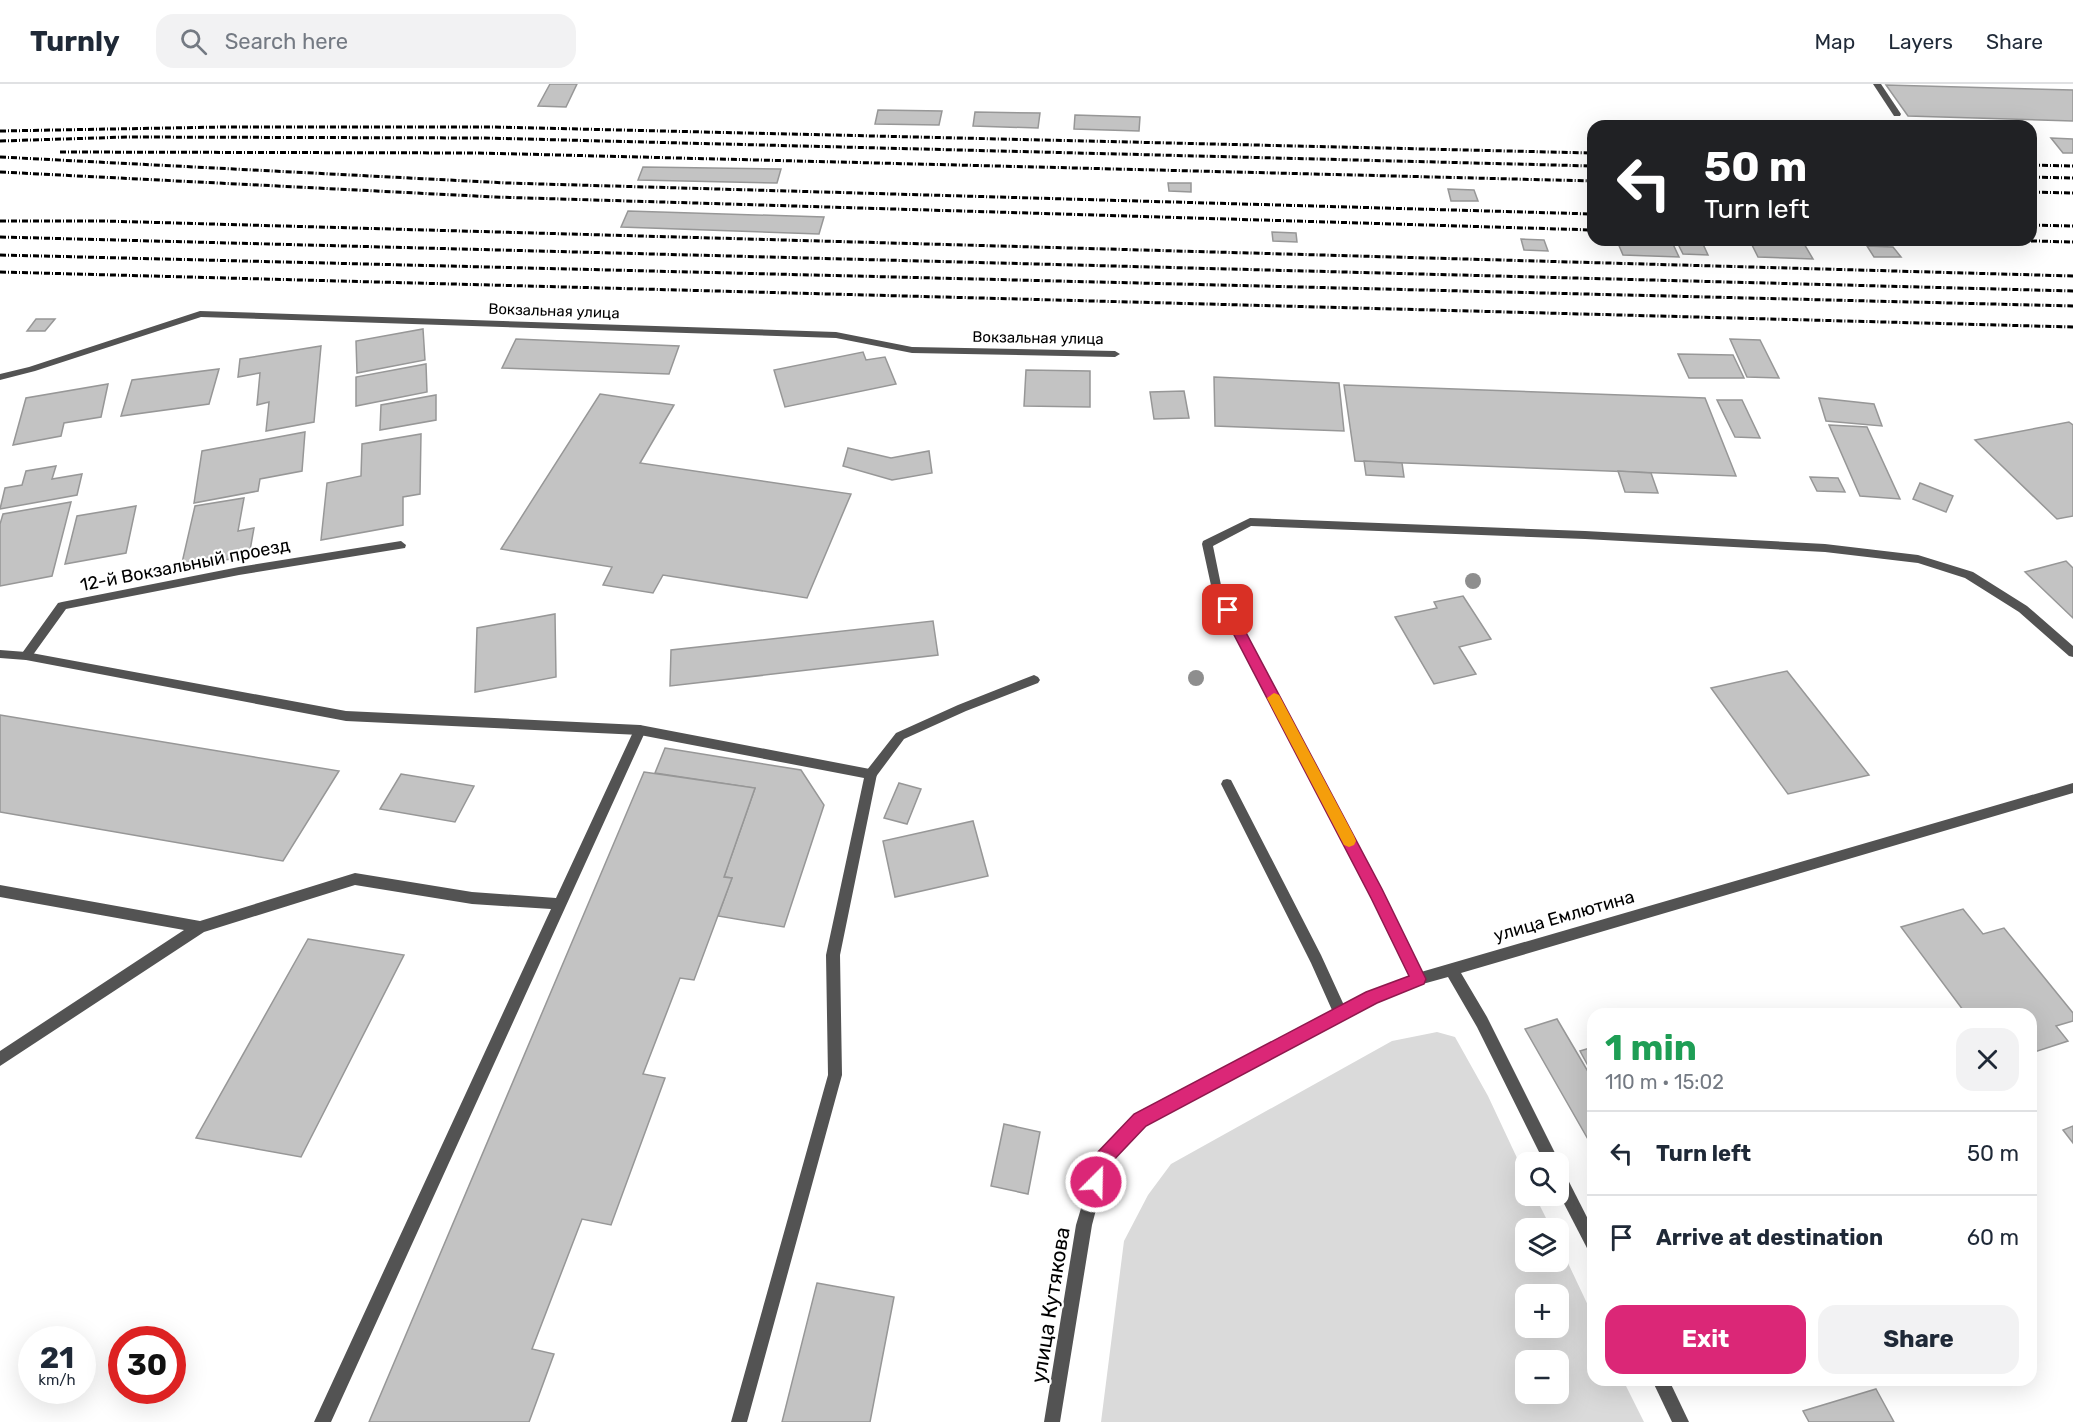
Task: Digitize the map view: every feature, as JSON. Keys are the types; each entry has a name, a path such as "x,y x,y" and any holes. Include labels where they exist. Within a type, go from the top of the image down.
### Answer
{"street":[{"path":"1877,84 1897,114"},
{"name":"Вокзальная улица","path":"0,377 32,369 200,314 836,336 912,350 1115,354"},
{"path":"1418,979 1371,883 1217,590 1207,544 1250,522 1608,536 1825,548 1918,559 1969,574 2023,609 2073,652"},
{"name":"12-й Вокзальный проезд","path":"26,656 62,606 239,571 401,545"},
{"path":"0,654 26,656 346,716 640,730 871,774"},
{"path":"739,1422 835,1075 833,956 871,774 900,736 962,708 1034,680"},
{"path":"322,1422 640,730"},
{"path":"1227,784 1316,959 1341,1014"},
{"name":"улица Емлютина","path":"1102,1160 1140,1120 1372,998 1418,979 2073,788"},
{"path":"0,1059 200,927 355,879 472,898 559,904"},
{"path":"0,891 200,927"},
{"path":"1451,969 1482,1022 1547,1152"},
{"name":"улица Кутякова","path":"1052,1422 1084,1225 1102,1160"},
{"path":"1569,1197 1587,1233"},
{"path":"1663,1386 1681,1422"}],"shaded area":[{"path":"1437,1032 1455,1037 1488,1096 1515,1154 1515,1206 1540,1206 1546,1218 1515,1218 1515,1272 1569,1272 1569,1265 1587,1303 1587,1386 1626,1386 1644,1422 1101,1422 1124,1241 1148,1195 1171,1164 1392,1041"}],"building":[{"path":"550,84 577,84 566,107 538,106"},
{"path":"1886,85 2073,90 2073,121 1908,116"},
{"path":"878,110 942,111 939,125 875,124"},
{"path":"975,112 1040,113 1038,128 973,126"},
{"path":"1075,115 1140,117 1139,131 1074,129"},
{"path":"2051,138 2073,139 2073,153 2063,153"},
{"path":"643,167 781,169 777,183 638,180"},
{"path":"1168,183 1191,183 1191,192 1169,191"},
{"path":"1448,189 1474,190 1478,201 1451,201"},
{"path":"628,211 824,217 819,234 621,227"},
{"path":"1272,232 1296,233 1297,242 1273,241"},
{"path":"1521,239 1544,240 1548,251 1524,250"},
{"path":"1619,246 1674,246 1679,257 1623,255"},
{"path":"1679,246 1704,246 1708,255 1683,254"},
{"path":"1752,246 1805,246 1813,259 1758,257"},
{"path":"1867,246 1893,247 1901,257 1874,257"},
{"path":"36,319 55,319 45,331 27,331"},
{"path":"423,329 425,360 357,373 356,341"},
{"path":"516,339 679,346 669,374 502,368"},
{"path":"1730,339 1760,340 1779,378 1747,377"},
{"path":"321,346 314,422 266,431 269,402 257,405 260,373 238,377 240,359"},
{"path":"863,352 866,360 885,357 896,384 785,407 774,370"},
{"path":"1678,354 1733,355 1744,378 1689,378"},
{"path":"426,364 427,392 356,406 356,377"},
{"path":"219,369 209,404 121,416 132,380"},
{"path":"1026,370 1090,371 1090,407 1024,406"},
{"path":"1214,377 1339,383 1344,431 1215,426"},
{"path":"108,384 101,417 64,423 61,436 13,445 26,398"},
{"path":"1344,385 1705,398 1736,476 1355,461"},
{"path":"1184,391 1189,418 1154,419 1150,392"},
{"path":"600,394 674,405 640,463 851,494 807,598 663,575 653,593 603,585 612,567 501,549"},
{"path":"436,395 436,420 380,430 381,405"},
{"path":"1819,398 1874,404 1882,426 1826,421"},
{"path":"1717,400 1742,400 1760,438 1735,437"},
{"path":"2069,422 2073,425 2073,516 2057,519 1975,440"},
{"path":"1829,425 1867,427 1900,499 1860,496"},
{"path":"305,432 302,471 260,479 258,491 194,503 202,451"},
{"path":"421,434 420,494 403,497 403,525 321,540 327,483 361,476 362,444"},
{"path":"848,448 891,458 929,451 932,473 892,480 843,466"},
{"path":"1364,461 1402,463 1404,477 1366,475"},
{"path":"56,466 52,479 82,474 77,495 0,509 5,488 22,485 26,471"},
{"path":"1618,471 1651,473 1658,493 1625,492"},
{"path":"1810,477 1838,478 1845,492 1817,491"},
{"path":"1920,483 1953,496 1946,512 1913,499"},
{"path":"244,498 238,531 254,528 249,556 181,567 195,506"},
{"path":"71,502 52,576 0,586 0,524 3,514"},
{"path":"136,506 126,553 65,564 77,516"},
{"path":"2066,561 2073,568 2073,618 2025,572"},
{"path":"1463,596 1491,639 1459,647 1476,674 1434,684 1395,617 1437,608 1434,602"},
{"path":"555,614 556,677 475,692 477,628"},
{"path":"933,621 938,655 670,686 671,650"},
{"path":"1787,671 1869,775 1788,794 1711,688"},
{"path":"0,715 339,771 283,861 0,812"},
{"path":"665,748 801,770 824,805 784,927 718,916 732,878 724,877 755,788 655,773"},
{"path":"644,772 755,788 724,877 732,878 694,980 680,978 643,1074 665,1078 611,1225 582,1219 532,1349 554,1354 529,1422 369,1422"},
{"path":"401,774 474,786 455,822 380,809"},
{"path":"899,783 921,789 907,824 884,818"},
{"path":"973,821 988,876 895,897 883,841"},
{"path":"1963,909 1983,934 2004,928 2073,1013 2073,1021 2056,1026 2068,1041 2037,1051 2037,1008 1962,1008 1901,927"},
{"path":"308,939 404,955 301,1157 196,1138"},
{"path":"1557,1019 1587,1070 1587,1138 1525,1029"},
{"path":"1587,1049 1587,1064 1580,1051"},
{"path":"1004,1124 1040,1132 1028,1194 991,1186"},
{"path":"2073,1126 2073,1143 2063,1130"},
{"path":"817,1283 894,1297 870,1422 782,1422"},
{"path":"1876,1389 1894,1422 1809,1422 1803,1411"}],"railway":[{"path":"0,131 223,127 493,127 1587,153"},
{"path":"0,141 127,137 485,138 1587,166"},
{"path":"60,152 479,153 1587,181"},
{"path":"0,157 507,183 1587,214"},
{"path":"2037,165 2073,166"},
{"path":"0,172 495,197 1587,230"},
{"path":"2037,177 2073,178"},
{"path":"2037,192 2073,193"},
{"path":"0,221 104,221 2073,276"},
{"path":"2037,225 2073,226"},
{"path":"0,237 2073,291"},
{"path":"2037,241 2073,242"},
{"path":"0,255 2073,306"},
{"path":"0,272 2073,327"}],"slow traffic":[{"path":"1274,698 1349,841"}],"route":[{"path":"1096,1182 1102,1160 1140,1120 1372,998 1418,979 1377,894 1228,610"}]}
